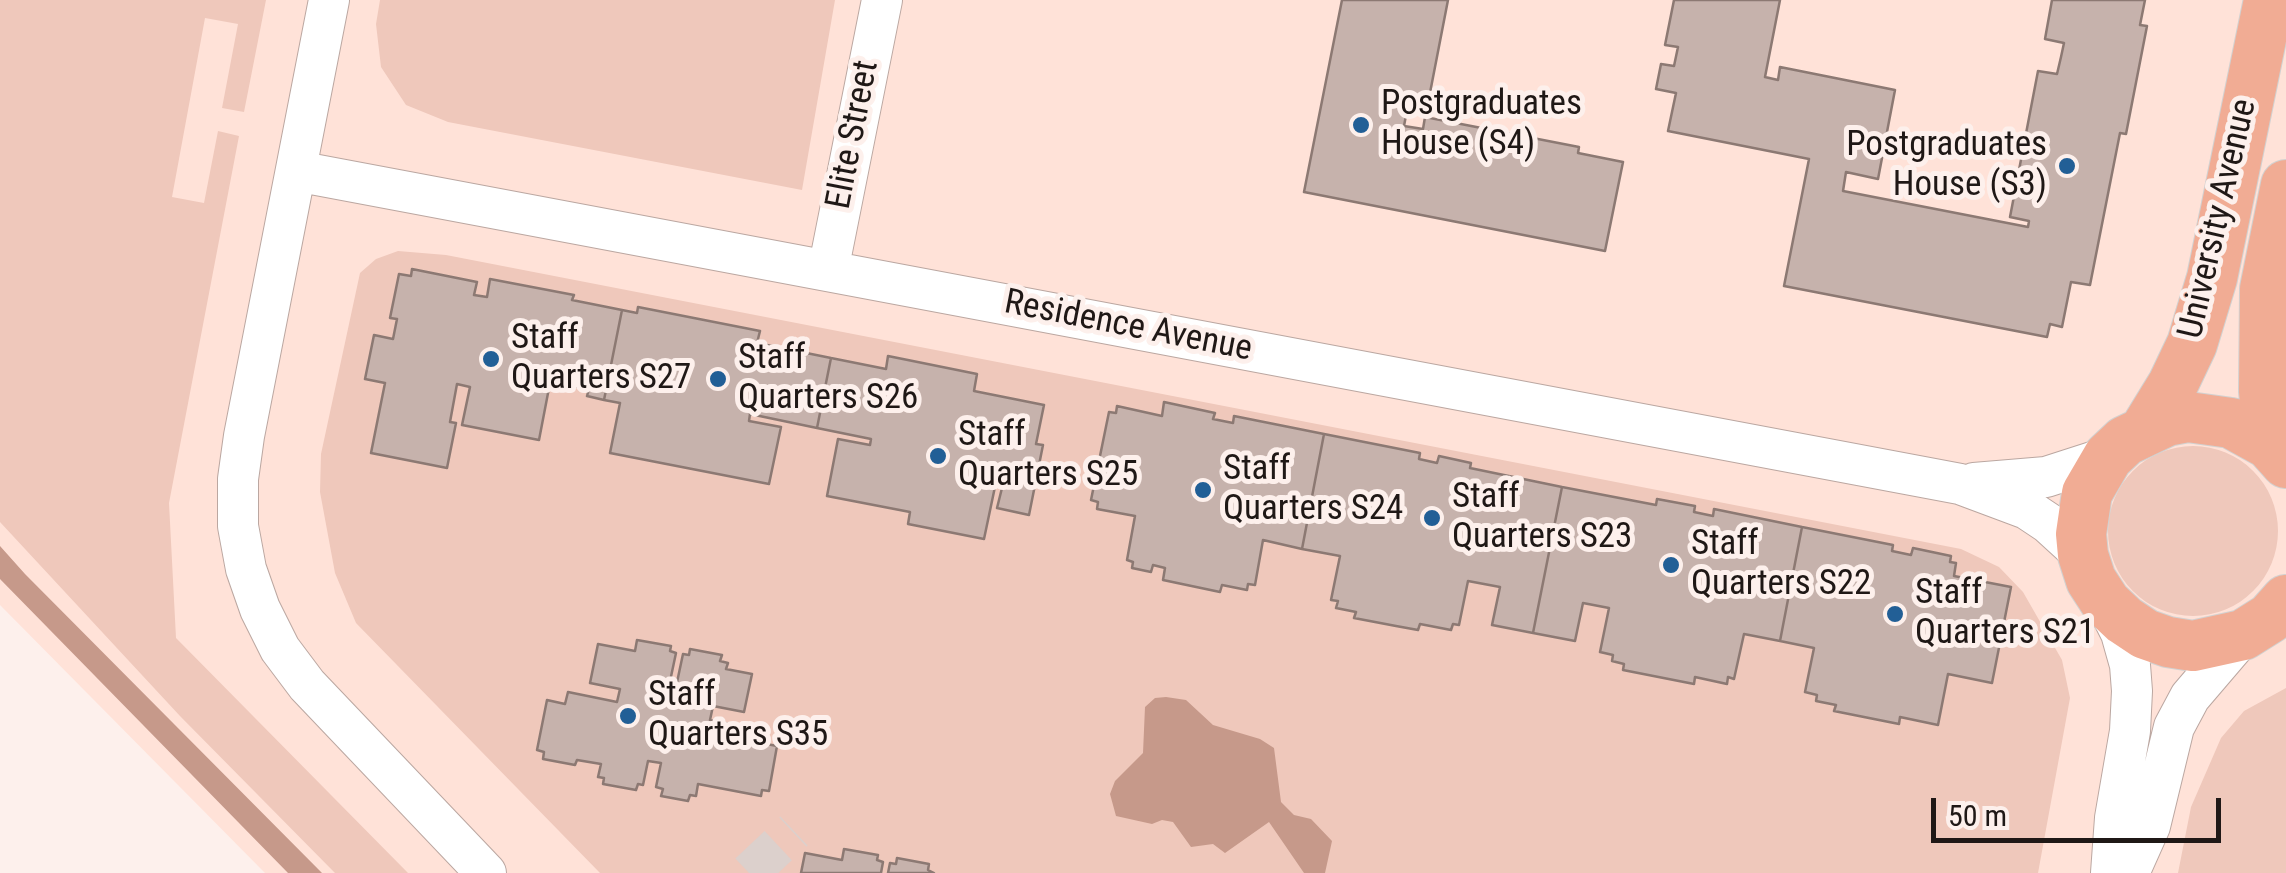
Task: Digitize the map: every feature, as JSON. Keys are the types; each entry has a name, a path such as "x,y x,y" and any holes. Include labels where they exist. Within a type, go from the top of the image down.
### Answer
{"main road":[{"name":"University Avenue","path":"2083,554 2082,513 2087,493 2174,384 2192,344 2212,278 2269,0"},
{"name":"University Avenue","path":"2278,454 2264,391 2265,289 2286,185"},
{"path":"2127,443 2167,420 2210,418 2231,423 2278,454"},
{"path":"2083,554 2091,580 2106,603 2134,627 2168,642 2194,646 2242,636 2270,618 2286,600"}],"street":[{"path":"329,0 238,480 238,526 246,569 260,609 280,648 306,685 486,873"},
{"name":"Elite Street","path":"828,270 882,0"},
{"name":"Residence Avenue","path":"296,171 1960,484 2027,509 2083,554"},
{"name":"Residence Avenue","path":"1960,484 2046,477 2127,443"},
{"path":"2106,603 2121,633 2132,692 2111,873"},
{"path":"2129,873 2150,826 2174,726 2190,697 2242,636"}],"shaded area":[{"path":"0,0 2286,0 2286,873 265,873 0,605"},
{"path":"0,0 266,0 244,112 222,108 238,24 205,18 172,197 204,203 218,131 239,136 169,503 176,638 408,873 335,873 180,716 0,522"},
{"path":"380,0 835,0 802,190 448,122 406,105 381,67 376,24"},
{"path":"398,251 446,255 1961,549 1999,567 2023,592 2062,660 2070,698 2038,873 600,873 356,623 335,573 320,492 321,454 360,273 376,259"},
{"path":"2193,446 2225,453 2253,471 2271,499 2278,531 2271,563 2253,591 2225,609 2193,616 2161,609 2133,591 2115,563 2108,531 2115,499 2133,471 2161,453"},
{"path":"0,546 322,873 288,873 0,579"},
{"path":"2286,688 2286,873 2178,873 2191,807 2221,738 2244,711"},
{"path":"1155,698 1186,700 1213,725 1260,739 1274,748 1281,802 1294,815 1311,819 1332,841 1325,873 1304,873 1269,822 1225,853 1213,844 1191,847 1173,822 1162,820 1152,824 1116,816 1110,794 1115,781 1143,753 1145,707"}],"building":[{"name":"Postgraduates House (S4)","path":"1342,0 1448,0 1429,98 1410,94 1404,126 1423,129 1425,117 1579,147 1578,153 1623,162 1605,251 1304,192"},
{"name":"Postgraduates House (S3)","path":"1674,0 1780,0 1765,77 1778,80 1780,67 1895,90 1878,179 1846,172 1843,191 2028,227 2029,221 2010,217 2038,71 2057,74 2064,43 2045,39 2052,0 2145,0 2140,25 2147,26 2126,134 2120,133 2090,285 2071,282 2062,327 2050,324 2047,337 1784,286 1809,159 1668,131 1676,93 1656,89 1661,64 1674,66 1678,47 1665,45"},
{"name":"Staff Quarters S27","path":"412,269 477,282 474,295 487,297 490,279 574,295 572,300 622,310 604,400 587,396 589,389 531,378 530,385 549,388 539,440 462,425 470,387 457,384 450,422 456,423 447,468 371,453 385,383 365,379 374,335 393,339 397,319 390,318 399,274 411,276"},
{"name":"Staff Quarters S26","path":"638,307 760,331 757,343 831,358 817,428 750,414 749,421 781,427 769,484 610,453 620,403 604,400 622,310 637,313"},
{"name":"Staff Quarters S25","path":"888,356 977,374 974,391 1044,405 1036,444 1043,445 1029,515 997,508 1003,484 996,482 984,539 908,524 910,512 827,496 838,439 870,445 871,439 817,428 831,358 886,369"},
{"name":"Staff Quarters S24","path":"1164,402 1215,413 1213,419 1233,423 1234,416 1324,434 1302,549 1263,540 1255,585 1248,584 1247,590 1222,585 1220,592 1163,580 1165,568 1153,565 1151,572 1132,568 1133,562 1127,560 1135,516 1097,509 1098,502 1091,500 1109,412 1116,413 1117,406 1162,416"},
{"name":"Staff Quarters S23","path":"1324,434 1420,453 1419,459 1437,463 1439,456 1471,463 1470,468 1562,487 1533,633 1492,625 1500,587 1468,581 1459,625 1453,624 1451,630 1420,624 1418,630 1354,618 1356,612 1336,608 1338,601 1331,600 1340,556 1302,549"},
{"name":"Staff Quarters S22","path":"1562,487 1656,505 1657,499 1695,506 1694,512 1713,516 1714,509 1802,527 1780,641 1744,634 1734,679 1728,677 1727,684 1695,677 1694,684 1623,670 1624,664 1612,661 1613,655 1600,652 1609,608 1583,603 1575,641 1533,633"},
{"name":"Staff Quarters S21","path":"1802,527 1893,545 1892,551 1911,555 1913,548 1951,556 1950,562 1956,563 1954,576 2011,587 1992,683 1948,674 1938,725 1900,717 1899,724 1834,711 1836,705 1816,701 1817,695 1805,692 1814,648 1780,641"},
{"name":"Staff Quarters S35","path":"637,640 671,646 670,651 676,653 669,686 676,687 683,654 689,655 690,649 722,655 720,661 728,663 726,669 752,674 744,712 713,706 710,720 754,729 751,741 777,746 769,791 762,790 761,796 698,784 696,796 690,795 688,801 661,796 663,789 656,787 661,763 648,761 643,785 638,784 636,790 603,784 604,778 598,777 601,764 577,760 575,765 543,759 544,752 537,750 547,700 565,704 568,692 617,702 620,689 590,683 598,644 635,651"},
{"path":"844,849 878,855 877,860 883,862 881,873 801,873 805,853 842,860"},
{"path":"897,858 929,864 928,870 934,873 888,873 890,863 896,864"}],"tunnel":[{"path":"749,873 794,831"}],"place":[{"name":"Postgraduates House (S4)","path":"1361,125"},
{"name":"Postgraduates House (S3)","path":"2067,166"},
{"name":"Staff Quarters S27","path":"491,359"},
{"name":"Staff Quarters S26","path":"718,379"},
{"name":"Staff Quarters S25","path":"938,456"},
{"name":"Staff Quarters S24","path":"1203,490"},
{"name":"Staff Quarters S23","path":"1432,518"},
{"name":"Staff Quarters S22","path":"1671,565"},
{"name":"Staff Quarters S21","path":"1895,614"},
{"name":"Staff Quarters S35","path":"628,716"}]}
